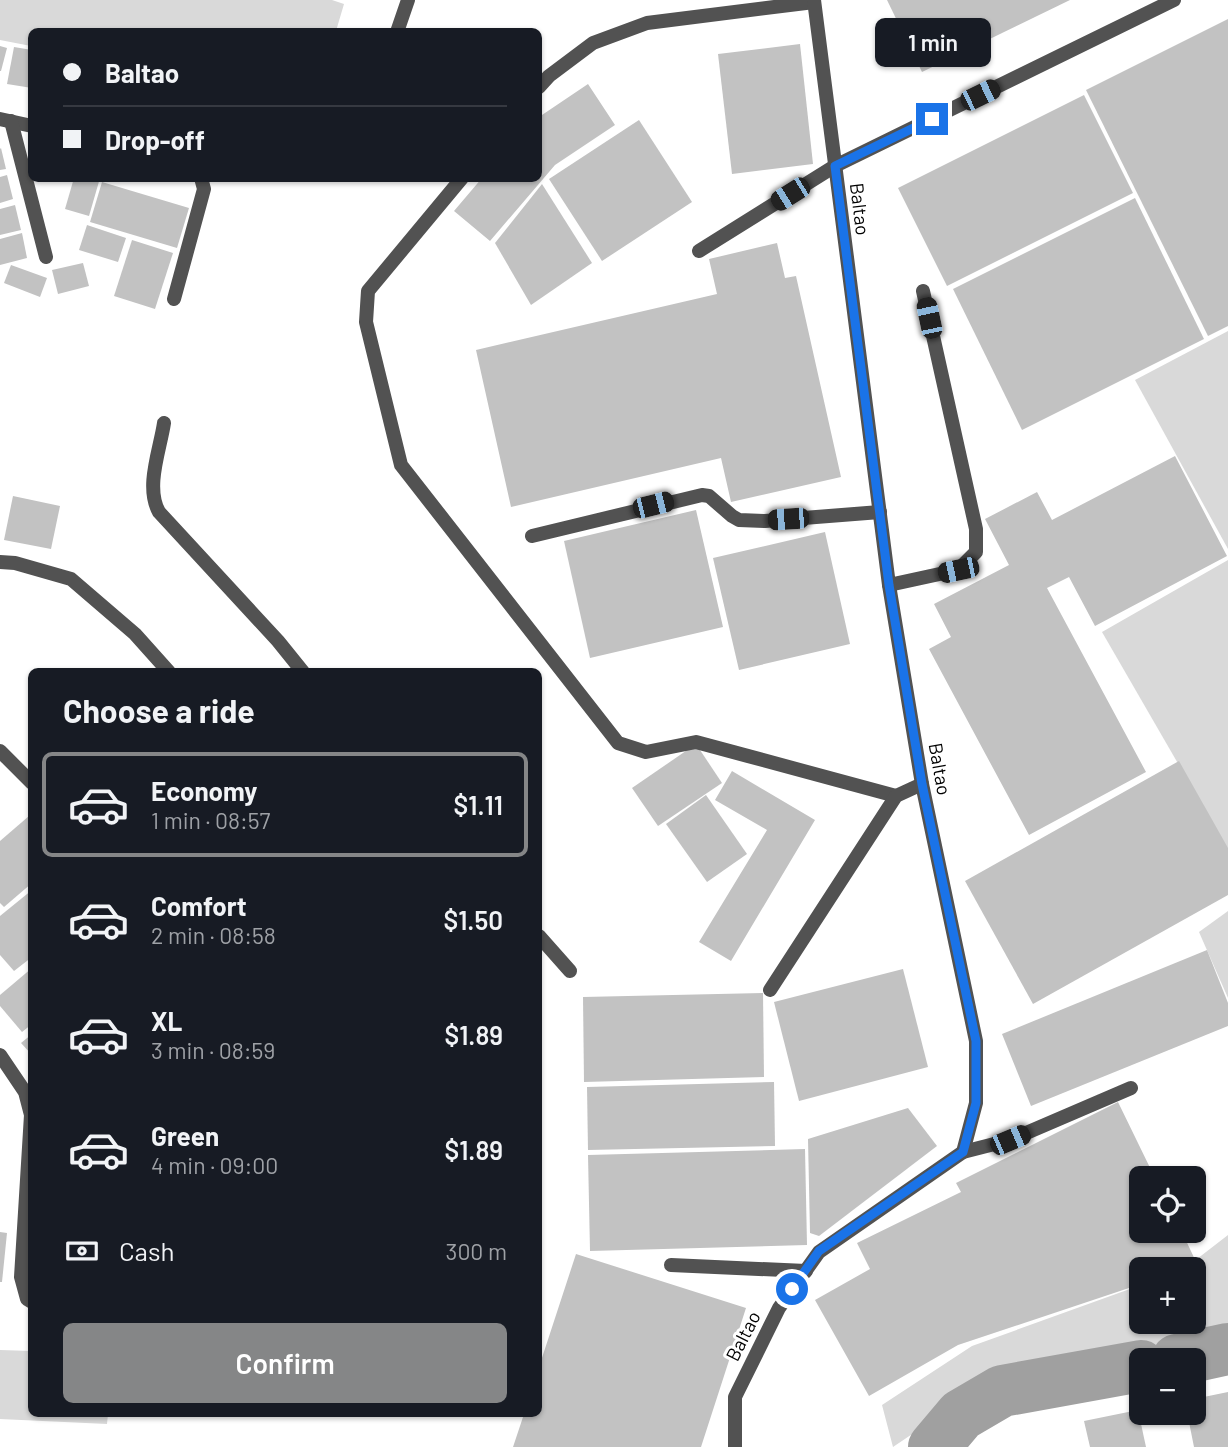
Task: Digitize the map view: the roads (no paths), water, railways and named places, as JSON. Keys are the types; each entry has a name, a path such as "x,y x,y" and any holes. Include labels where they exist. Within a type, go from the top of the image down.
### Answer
{"street":[{"path":"398,28 408,0"},
{"path":"699,251 835,166 1174,0"},
{"path":"542,84 593,43 647,23 814,1"},
{"name":"Baltao","path":"735,1447 735,1397 779,1308 819,1251 963,1152 976,1103 976,1041 922,784 889,585 814,1"},
{"path":"28,125 6,120 46,257"},
{"path":"459,182 368,291 366,322 401,465 618,743 646,752 696,742 896,796"},
{"path":"174,299 202,184"},
{"path":"889,585 958,570 976,552 976,529 923,291"},
{"path":"164,424 152,492 159,512 300,668"},
{"path":"532,536 702,495 709,496 739,520 765,521 880,512"},
{"path":"0,562 15,563 71,579 135,634 165,668"},
{"path":"0,751 28,779"},
{"path":"770,990 896,796 922,784"},
{"path":"542,940 569,971"},
{"path":"0,1055 25,1092 28,1104"},
{"path":"963,1152 1010,1140 1131,1088"},
{"path":"28,1164 21,1277 28,1300"},
{"path":"671,1265 806,1270"}],"waterway":[{"path":"1206,1354 1228,1349"},
{"path":"934,1447 961,1415 1002,1391 1129,1368"}]}
